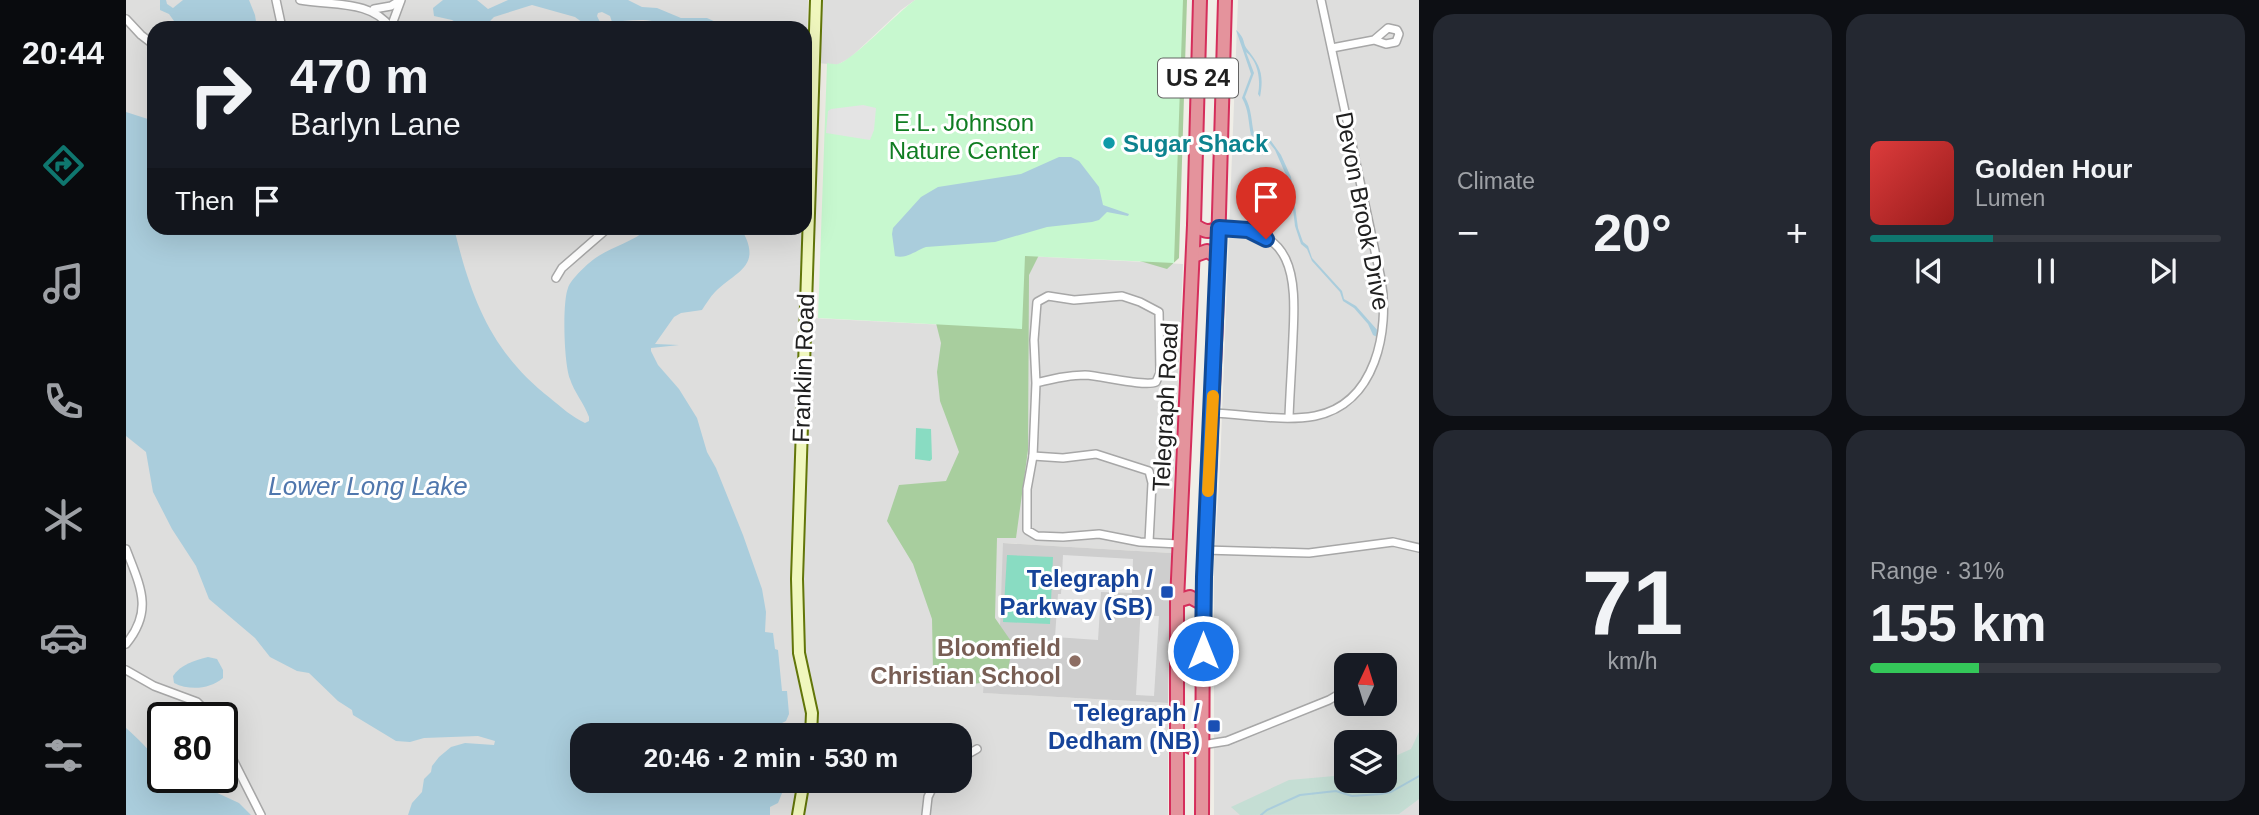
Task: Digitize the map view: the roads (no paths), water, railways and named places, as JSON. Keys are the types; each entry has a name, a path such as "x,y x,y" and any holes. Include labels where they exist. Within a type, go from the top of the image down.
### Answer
{"highway":[{"name":"Telegraph Road","path":"1177,815 1177,601 1193,256 1200,0"},
{"name":"Telegraph Road","path":"1202,815 1203,604 1218,257 1225,0"},
{"path":"1194,225 1205,232 1219,228"},
{"path":"1193,256 1206,251 1218,257"},
{"path":"1177,601 1190,597 1203,604"},
{"path":"1177,740 1191,747 1202,745"}],"street":[{"path":"276,0 280,21"},
{"path":"300,0 354,4 374,9 386,21"},
{"path":"374,9 391,6 400,0"},
{"path":"393,21 400,0"},
{"name":"Franklin Road","path":"812,76 816,0"},
{"name":"Devon Brook Drive","path":"1212,413 1308,417 1327,413 1354,395 1371,371 1384,327 1381,279 1321,0"},
{"path":"126,19 147,40"},
{"path":"1332,48 1374,40"},
{"path":"1219,228 1248,230 1266,239 1284,257 1292,273 1295,301 1289,417"},
{"path":"556,278 562,268 600,235"},
{"name":"Franklin Road","path":"805,235 797,579 798,646 811,723"},
{"path":"1036,383 1084,375 1145,384 1156,382 1160,373 1159,312 1122,296 1074,300 1048,296 1040,299 1035,311 1033,456 1027,489 1026,526 1030,533 1063,537 1099,534 1179,544"},
{"path":"1033,456 1063,458 1096,454 1149,471 1152,483 1149,542"},
{"path":"1205,550 1309,553 1393,542 1419,548"},
{"path":"126,549 141,589 143,610 137,630 126,643"},
{"path":"126,670 154,687 197,702"},
{"path":"1202,745 1227,741 1334,697"},
{"path":"972,752 977,749"},
{"path":"238,770 261,815"},
{"path":"798,815 802,793"},
{"path":"926,815 930,793"}],"water":[{"path":"160,0 166,0 173,8 183,0 249,0 256,21 174,21 169,14 160,10"},
{"path":"443,0 477,0 488,9 508,0 628,0 642,7 657,8 681,18 707,18 714,21 612,21 610,16 602,12 597,16 600,21 580,21 532,5 494,17 490,21 454,21 434,16 433,8"},
{"path":"1236,30 1260,71 1260,97 1258,71 1246,52 1254,73 1245,97 1254,134 1269,138 1291,177 1298,228 1303,242 1308,246 1312,258 1342,291 1344,299 1356,306 1379,332 1377,337 1354,308 1343,301 1340,292 1312,261 1307,249 1301,244 1295,226 1290,184 1275,150 1267,140 1258,140 1251,135 1242,98 1251,74"},
{"name":"Lower Long Lake","path":"126,112 147,119 147,235 456,235 476,300 498,342 512,362 530,380 567,412 585,423 589,421 589,417 570,379 565,348 566,296 576,276 597,257 639,235 744,235 748,245 748,262 715,292 702,310 681,313 674,317 655,344 679,345 651,348 651,351 658,365 679,389 697,418 707,452 743,535 762,589 766,612 765,632 773,633 775,649 778,650 782,691 787,691 789,714 782,723 570,723 570,793 782,793 778,803 770,807 770,815 408,815 412,803 422,792 424,779 439,757 451,747 465,743 494,745 495,741 478,736 396,741 353,715 352,710 338,701 309,673 297,671 270,657 255,638 209,599 196,566 172,529 153,492 146,452 126,436"},
{"path":"1059,157 1071,157 1079,161 1099,187 1103,205 1129,214 1128,216 1107,212 1099,220 1092,222 1047,227 995,242 926,247 907,256 895,256 893,228 921,197 938,187 1021,174"},
{"path":"208,657 217,659 223,670 223,678 200,688 174,683 173,676 180,669 193,661"},
{"path":"126,728 147,749 147,793 217,793 239,803 251,815 126,815"}],"waterway":[{"path":"1261,815 1300,795 1336,791 1352,796 1381,794 1391,792 1419,776"}],"place":[{"name":"Sugar Shack","path":"1109,143"},
{"name":"Telegraph / Parkway (SB)","path":"1167,592"},
{"name":"Bloomfield Christian School","path":"1075,661"},
{"name":"Telegraph / Dedham (NB)","path":"1214,726"}],"park label":[{"name":"E.L. Johnson Nature Center","path":"964,136"}]}
